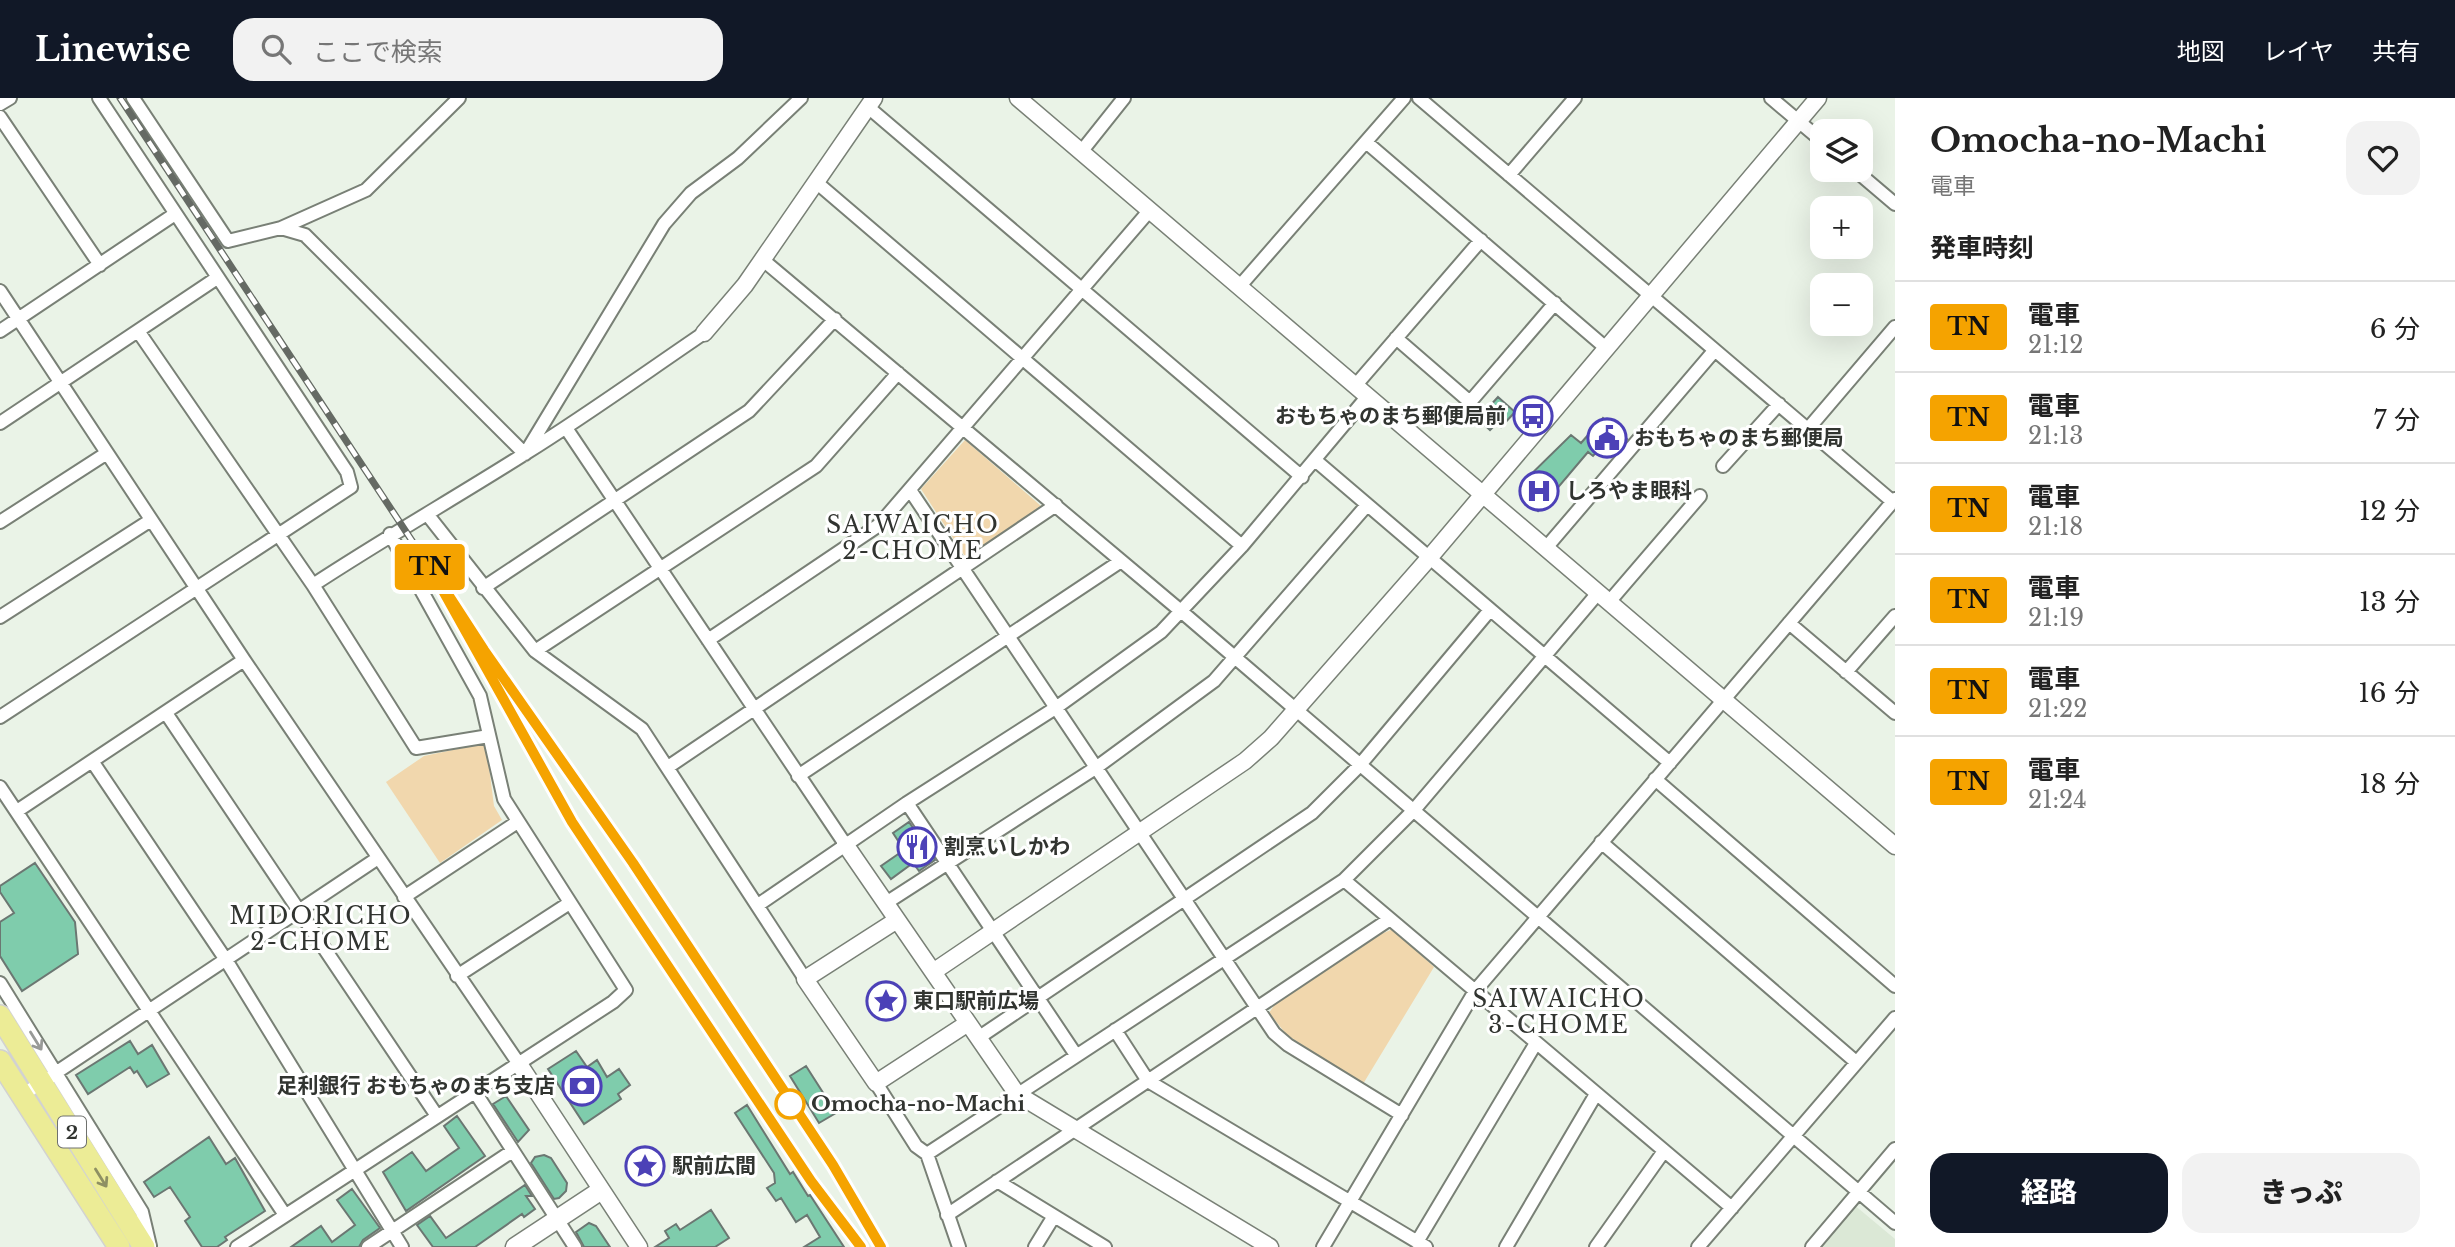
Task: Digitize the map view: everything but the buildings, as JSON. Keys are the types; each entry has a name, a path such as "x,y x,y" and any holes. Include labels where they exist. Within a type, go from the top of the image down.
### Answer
{"main road":[{"name":"2","path":"0,1016 49,1078 144,1247"},
{"name":"2","path":"0,1061 118,1247"},
{"path":"515,1247 600,1191"}],"street":[{"path":"0,104 10,98"},
{"path":"0,717 351,487 346,472 99,98"},
{"path":"135,99 228,241 281,228 366,190 459,98"},
{"path":"524,454 664,223 691,193 738,158 801,98"},
{"path":"1018,98 1895,846"},
{"path":"1081,152 1125,98"},
{"path":"1239,286 1404,98"},
{"path":"1323,1247 1475,991 1894,501 1650,297 1419,98"},
{"path":"1509,175 1575,98"},
{"path":"1771,98 1810,131"},
{"path":"933,972 1245,761 1297,712 1818,98"},
{"path":"313,585 390,534 566,428 704,333 729,307 763,260 871,102 1081,290 1301,477"},
{"path":"0,117 100,265"},
{"path":"1366,142 1606,348"},
{"path":"816,182 1242,546"},
{"path":"1869,182 1895,204"},
{"path":"708,640 879,524 1150,210"},
{"path":"0,331 175,214"},
{"path":"281,228 304,235 330,258 524,454"},
{"path":"758,905 845,844 1057,707 1129,657 1182,612 1315,460 1396,338 1480,240"},
{"path":"763,260 1182,612 1895,1223"},
{"path":"0,423 217,278"},
{"path":"0,291 244,660 519,1064 639,1247"},
{"path":"1396,338 1470,402 1555,303"},
{"path":"483,588 749,411 835,319"},
{"path":"1808,429 1895,327"},
{"path":"138,331 279,534 416,748 489,736"},
{"path":"1545,549 1714,351"},
{"path":"534,651 816,466 898,373"},
{"path":"1723,466 1779,404"},
{"path":"566,428 798,776 1017,1094 1270,1247"},
{"path":"0,522 107,453"},
{"path":"1315,460 1670,762"},
{"path":"910,490 1274,1033 1288,1045 1402,1115"},
{"path":"927,1154 1344,880 1414,810 1544,655 1700,496"},
{"path":"668,767 1056,505"},
{"path":"886,904 1097,767 1203,689 1236,659 1367,505"},
{"path":"427,514 534,651 556,670 630,718 642,729 916,1146 927,1154 959,1247"},
{"path":"0,617 151,520"},
{"path":"237,1247 613,1002 626,990 516,823 504,799 480,696 390,534"},
{"path":"798,776 1121,561"},
{"path":"978,1038 1312,813 1359,766 1490,610"},
{"path":"1846,672 1895,616"},
{"path":"1789,623 1895,713"},
{"path":"17,811 244,660"},
{"path":"166,713 438,1116"},
{"path":"92,761 226,960 402,1247"},
{"path":"1656,779 1895,986"},
{"path":"0,787 285,1215"},
{"path":"907,803 1076,1055"},
{"path":"404,897 516,823"},
{"path":"1601,842 1856,1062"},
{"path":"22,1096 378,858"},
{"path":"1344,880 1732,1208"},
{"path":"457,976 568,904"},
{"path":"947,1215 1390,919"},
{"path":"805,979 897,920"},
{"path":"0,983 49,1078 142,1212 150,1247"},
{"path":"1698,1247 1895,1018"},
{"path":"876,1083 968,1023"},
{"path":"1115,1030 1148,1081 1422,1245 1536,1042"},
{"path":"475,1092 511,1152 575,1247"},
{"path":"1506,1247 1596,1094"},
{"path":"1812,1247 1895,1149"},
{"path":"1596,1247 1664,1151"},
{"path":"368,1247 511,1152"},
{"path":"998,1181 1105,1247"},
{"path":"1035,1247 1054,1216"}],"shaded area":[{"path":"965,440 1041,506 966,558 921,489"},
{"path":"486,743 494,806 502,820 440,863 386,782 424,756"},
{"path":"1393,929 1434,967 1363,1084 1287,1035 1269,1013 1275,1004 1381,934"},
{"path":"1853,1204 1895,1239 1895,1247 1816,1247"}],"railway":[{"path":"120,98 484,650 633,863 833,1165 881,1247"},
{"path":"479,658 572,823 811,1181 861,1247"}],"train":[{"name":"TN","path":"861,1247 811,1181 572,822 427,562 484,650 702,967 833,1165 881,1247"}],"place":[{"name":"おもちゃのまち郵便局前","path":"1533,416"},
{"name":"おもちゃのまち郵便局","path":"1607,438"},
{"name":"しろやま眼科","path":"1539,491"},
{"name":"割烹いしかわ","path":"917,847"},
{"name":"東口駅前広場","path":"886,1001"},
{"name":"足利銀行 おもちゃのまち支店","path":"582,1086"},
{"name":"Omocha-no-Machi","path":"790,1104"},
{"name":"駅前広間","path":"645,1166"}],"district":[{"name":"SAIWAICHO 2-CHOME","path":"913,538"},
{"name":"MIDORICHO 2-CHOME","path":"321,929"},
{"name":"SAIWAICHO 3-CHOME","path":"1559,1012"}]}
